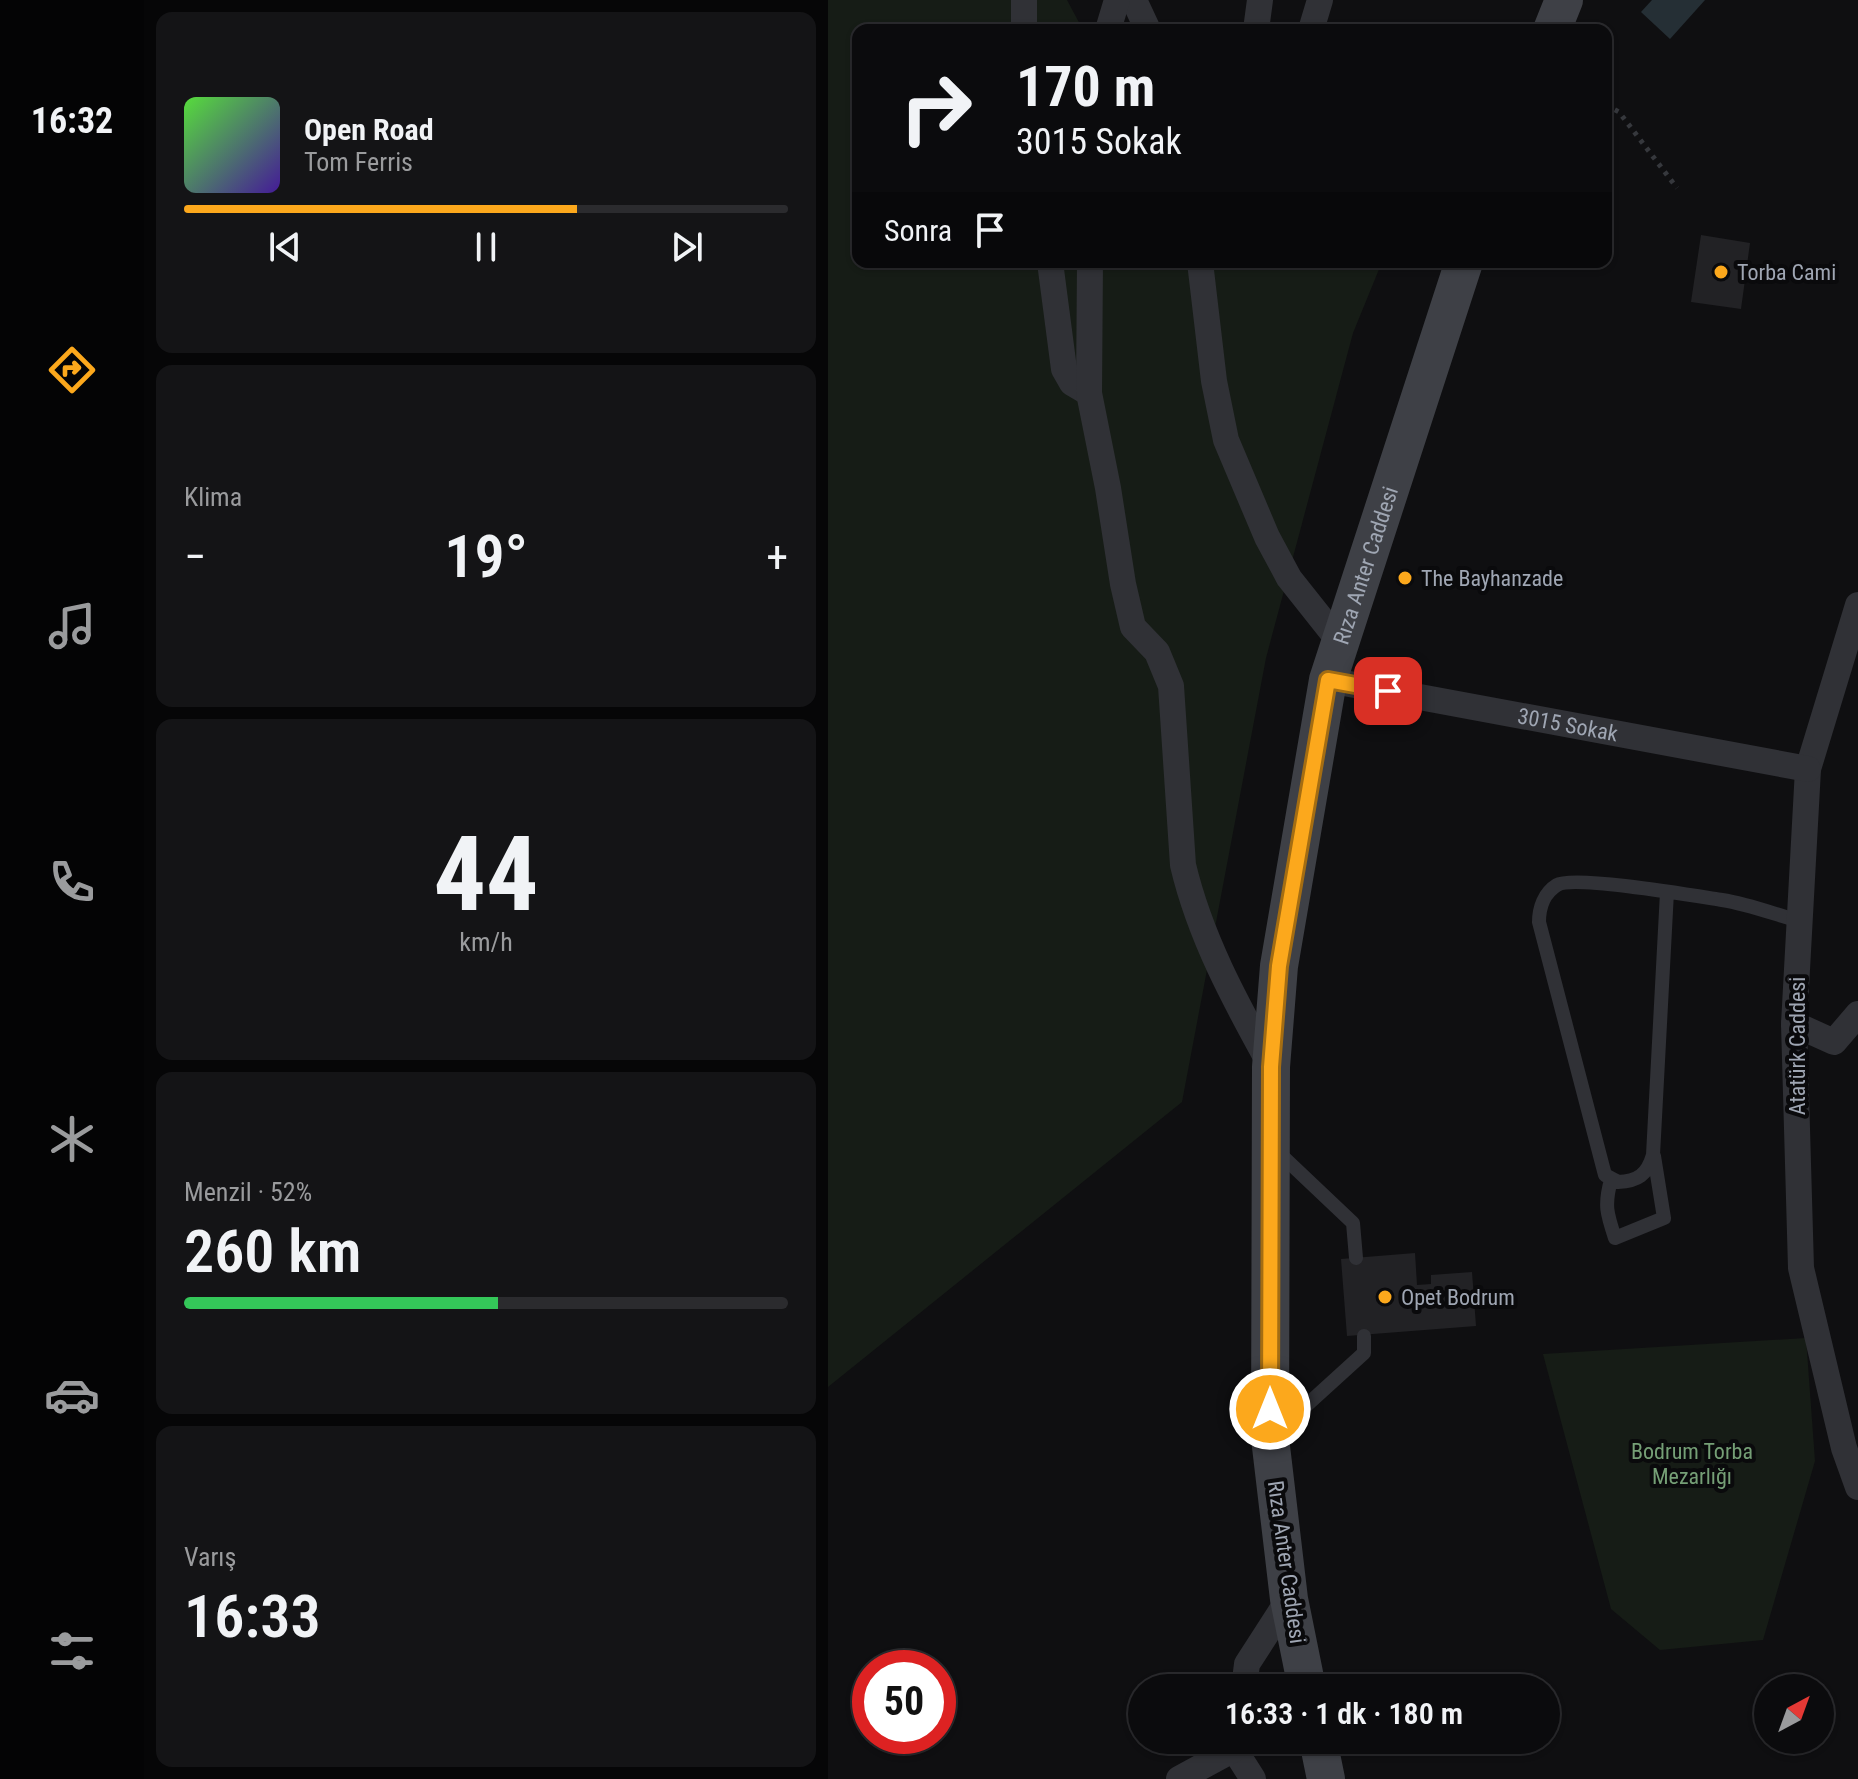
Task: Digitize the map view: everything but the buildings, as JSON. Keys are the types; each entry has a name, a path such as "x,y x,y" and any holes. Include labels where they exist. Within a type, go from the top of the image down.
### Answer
{"main road":[{"path":"1554,24 1564,0"},
{"name":"Rıza Anter Caddesi","path":"1304,1674 1289,1599 1270,1438 1271,1067 1279,966 1328,680 1462,268"},
{"path":"1321,1754 1326,1779"}],"street":[{"path":"1024,0 1024,24"},
{"path":"1110,24 1117,0"},
{"path":"1134,0 1145,24"},
{"path":"1257,24 1260,0"},
{"path":"1313,24 1320,0"},
{"path":"1051,268 1064,369 1072,383 1089,393"},
{"path":"1090,268 1089,393 1133,627 1157,652 1171,686 1183,865 1189,890 1223,980 1271,1067"},
{"path":"1201,268 1214,381 1226,440 1267,537 1289,578 1339,641"},
{"name":"Atatürk Caddesi","path":"1858,605 1808,769 1794,1024 1801,1268 1846,1406 1844,1448 1858,1487"},
{"name":"3015 Sokak","path":"1328,680 1808,769"},
{"path":"1794,1024 1834,1042 1858,1014"},
{"path":"1246,1674 1247,1664 1289,1599"},
{"path":"1179,1779 1220,1754"},
{"path":"1240,1754 1253,1779"}],"lane":[{"path":"1653,1155 1649,1168 1641,1177 1630,1182 1611,1180 1605,1175 1539,922 1539,908 1555,886 1574,881 1722,900 1799,921"},
{"path":"1611,1180 1606,1210 1615,1238 1664,1218 1653,1155 1667,892"},
{"path":"1271,1146 1353,1223 1356,1258"},
{"path":"1270,1438 1364,1353 1364,1336"}],"path":[{"path":"1612,108 1619,112 1677,188"}],"green space":[{"path":"828,0 1067,0 1080,24 852,24 852,268 1380,268 1353,333 1266,658 1182,1102 828,1387"},
{"name":"Bodrum Torba Mezarlığı","path":"1806,1338 1815,1461 1763,1640 1660,1650 1611,1609 1543,1354"}],"shaded area":[{"path":"1652,0 1705,0 1670,39 1641,12"}],"place":[{"name":"Torba Cami","path":"1721,272"},
{"name":"The Bayhanzade","path":"1405,578"},
{"name":"Opet Bodrum","path":"1385,1297"}],"route":[{"path":"1270,1409 1271,1067 1279,966 1328,680 1388,691"}]}
